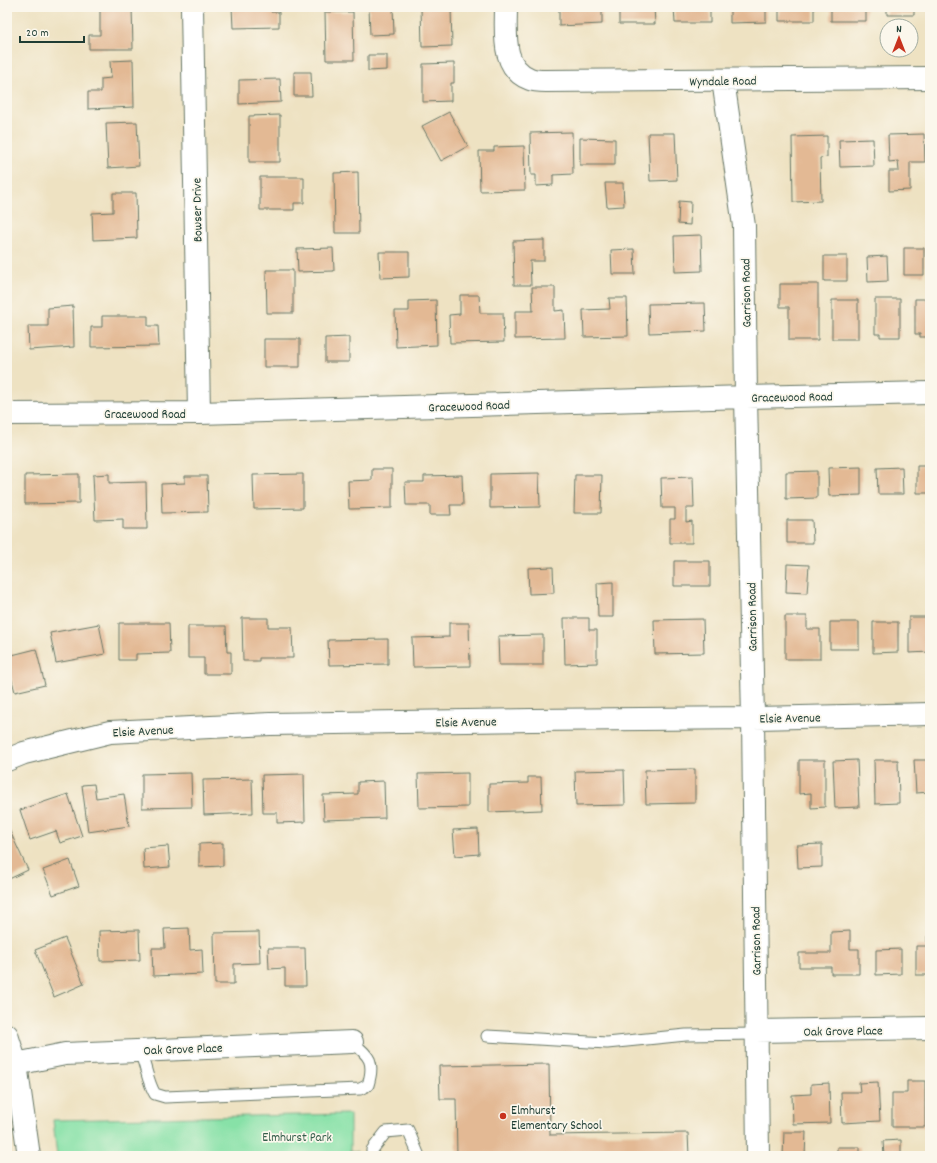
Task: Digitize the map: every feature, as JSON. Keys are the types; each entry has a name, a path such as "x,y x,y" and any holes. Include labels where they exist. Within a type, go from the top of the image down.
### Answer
{"street":[{"name":"Bowser Drive","path":"192,7 199,413"},
{"name":"Wyndale Road","path":"506,7 507,48 509,59 512,65 519,72 531,79 546,81 930,78"},
{"name":"Garrison Road","path":"723,80 744,226 753,718 758,1156"},
{"name":"Gracewood Road","path":"7,414 199,413 930,393"},
{"name":"Elsie Avenue","path":"7,760 24,753 110,732 270,724 753,718 930,714"},
{"name":"Oak Grove Place","path":"756,1032 930,1028"},
{"path":"7,1035 16,1064 30,1156"},
{"name":"Oak Grove Place","path":"16,1064 65,1054 352,1042"}],"lane":[{"path":"487,1036 607,1043 686,1035 756,1032"},
{"path":"139,1050 144,1060 151,1087 155,1094 165,1097 360,1089 368,1085 372,1073 369,1058 352,1042"},
{"path":"372,1156 372,1150 386,1132 408,1130 419,1156"}],"green space":[{"name":"Elmhurst Park","path":"350,1114 350,1152 357,1152 357,1156 57,1156 53,1120"}],"building":[{"path":"100,7 132,7 133,49 89,49 89,35 100,35"},
{"path":"232,7 271,7 271,12 279,12 279,27 233,28"},
{"path":"369,7 393,7 394,34 370,35"},
{"path":"559,7 602,7 602,24 559,26"},
{"path":"619,7 654,7 655,24 619,24"},
{"path":"674,7 710,7 710,23 675,23"},
{"path":"730,7 766,7 766,22 730,23"},
{"path":"779,7 814,7 814,21 779,21"},
{"path":"831,7 866,7 866,21 831,21"},
{"path":"887,7 914,7 914,15 887,15"},
{"path":"421,8 451,8 452,46 422,47"},
{"path":"325,12 353,12 354,60 326,60"},
{"path":"368,55 387,55 387,70 368,71"},
{"path":"133,60 134,107 88,109 88,92 101,92 101,79 111,78 110,61"},
{"path":"454,63 454,83 451,83 451,101 423,102 423,64"},
{"path":"294,72 311,72 312,96 294,96"},
{"path":"280,79 281,102 239,104 239,80"},
{"path":"449,112 468,146 441,161 422,126"},
{"path":"280,115 280,162 249,162 249,116"},
{"path":"137,122 139,166 108,168 106,123"},
{"path":"572,132 573,174 553,175 553,185 536,186 536,175 531,175 530,133"},
{"path":"648,133 675,133 677,180 650,181"},
{"path":"924,134 925,162 910,162 910,190 889,191 889,171 899,171 898,161 889,162 888,135"},
{"path":"827,136 827,157 820,158 821,201 793,202 792,137"},
{"path":"580,138 615,139 615,165 580,165"},
{"path":"873,139 874,166 840,167 839,140"},
{"path":"524,146 525,190 480,191 479,151 494,151 494,147"},
{"path":"358,172 359,233 335,233 334,173"},
{"path":"260,177 304,177 304,203 294,203 294,210 260,210"},
{"path":"605,183 623,183 624,206 607,207"},
{"path":"113,193 136,193 137,238 93,240 92,213 113,212"},
{"path":"679,201 691,202 690,225 678,224"},
{"path":"701,235 702,271 675,272 674,236"},
{"path":"544,240 544,261 530,261 531,285 514,285 513,241"},
{"path":"333,248 334,271 298,272 297,249"},
{"path":"904,248 924,248 924,275 904,275"},
{"path":"634,249 635,274 612,274 611,250"},
{"path":"379,252 409,252 409,277 380,278"},
{"path":"824,256 847,256 847,281 824,281"},
{"path":"887,256 888,281 868,282 867,257"},
{"path":"266,270 293,270 293,313 267,313"},
{"path":"780,284 818,284 818,340 789,340 789,307 780,307"},
{"path":"532,287 555,287 555,311 564,310 565,338 515,339 515,311 533,311"},
{"path":"460,295 479,295 480,313 503,313 504,342 450,343 449,315 460,314"},
{"path":"609,298 627,298 628,336 584,337 583,310 610,309"},
{"path":"875,299 900,299 900,337 880,337 880,334 875,334"},
{"path":"915,299 930,299 930,337 920,337 920,334 915,334"},
{"path":"436,300 437,345 396,347 395,311 409,311 409,301"},
{"path":"832,300 858,300 858,339 832,339"},
{"path":"705,303 706,331 649,333 648,304"},
{"path":"73,306 74,347 29,350 28,326 48,326 48,308"},
{"path":"102,316 148,316 148,326 158,326 159,346 91,347 91,327 102,327"},
{"path":"349,337 349,362 325,362 325,338"},
{"path":"264,339 300,339 300,367 264,367"},
{"path":"917,466 930,466 930,493 917,493"},
{"path":"861,467 861,495 829,496 828,468"},
{"path":"902,467 903,494 878,494 877,468"},
{"path":"372,469 392,469 392,508 349,509 348,481 372,480"},
{"path":"817,471 817,498 786,499 786,472"},
{"path":"539,473 540,507 490,508 490,474"},
{"path":"79,474 79,503 25,504 25,475"},
{"path":"109,474 109,483 146,482 147,529 123,529 123,519 95,520 93,475"},
{"path":"303,474 303,508 254,509 253,475"},
{"path":"462,475 463,505 450,505 451,515 430,515 430,505 406,505 405,482 424,482 424,476"},
{"path":"575,475 602,475 601,513 574,513"},
{"path":"185,476 207,476 208,512 162,513 161,484 185,483"},
{"path":"693,477 694,508 686,508 686,522 692,521 692,543 670,543 670,519 675,519 675,508 662,508 661,478"},
{"path":"787,520 812,520 813,543 787,543"},
{"path":"674,561 710,561 710,586 674,586"},
{"path":"787,564 809,565 807,593 786,592"},
{"path":"553,567 554,593 529,594 528,568"},
{"path":"613,582 613,617 598,617 597,583"},
{"path":"785,616 807,616 807,629 820,629 820,659 785,659"},
{"path":"909,617 929,617 930,652 909,653"},
{"path":"242,618 268,618 268,627 292,627 293,658 259,658 259,661 243,661"},
{"path":"564,618 589,618 589,630 597,630 597,663 565,664"},
{"path":"703,619 704,653 655,654 654,620"},
{"path":"830,622 859,622 859,649 830,649"},
{"path":"873,622 898,622 898,652 873,653"},
{"path":"119,623 169,623 170,653 136,654 136,660 119,660"},
{"path":"449,623 469,623 470,666 413,667 412,638 449,637"},
{"path":"99,624 105,654 56,663 50,633"},
{"path":"188,626 226,626 227,652 231,652 231,674 204,674 204,658 188,658"},
{"path":"543,635 543,665 499,665 498,636"},
{"path":"7,638 12,655 36,649 45,685 15,692 9,669 7,669"},
{"path":"388,639 388,664 329,665 328,640"},
{"path":"799,760 825,760 825,807 811,808 811,793 799,794"},
{"path":"857,760 859,807 835,808 833,761"},
{"path":"874,760 898,760 899,803 875,804"},
{"path":"914,760 930,760 930,792 916,793"},
{"path":"695,769 695,803 646,804 645,770"},
{"path":"624,770 625,805 576,806 575,771"},
{"path":"191,773 192,807 142,808 142,774"},
{"path":"468,773 468,807 419,808 418,774"},
{"path":"304,774 305,822 277,823 277,813 263,813 262,775"},
{"path":"528,777 541,777 542,810 489,812 489,784 528,783"},
{"path":"252,779 253,813 204,815 203,780"},
{"path":"384,781 385,818 324,820 323,795 358,794 358,782"},
{"path":"94,784 96,798 124,794 129,826 88,832 82,785"},
{"path":"68,794 82,836 60,843 56,831 30,840 20,810"},
{"path":"7,825 28,870 7,880"},
{"path":"478,829 479,854 455,856 453,830"},
{"path":"223,843 223,866 199,867 199,844"},
{"path":"822,844 822,867 798,868 797,845"},
{"path":"168,846 170,867 144,869 143,848"},
{"path":"70,860 79,886 53,895 43,870"},
{"path":"189,928 190,950 202,949 203,974 153,976 152,948 165,948 164,929"},
{"path":"139,930 140,960 100,961 99,931"},
{"path":"850,931 850,949 859,949 859,974 831,974 831,967 799,967 799,953 831,953 831,932"},
{"path":"259,932 260,963 234,964 234,984 215,984 214,933"},
{"path":"927,936 930,936 930,975 916,975 916,946 927,946"},
{"path":"65,938 84,984 54,997 35,950"},
{"path":"268,948 305,948 306,986 285,986 285,968 269,969"},
{"path":"901,949 901,974 876,975 876,950"},
{"name":"Elmhurst Elementary School","path":"549,1064 550,1135 688,1133 689,1156 457,1156 456,1099 440,1099 439,1066"},
{"path":"907,1081 925,1081 925,1127 892,1127 892,1093 907,1093"},
{"path":"878,1082 880,1121 842,1123 841,1092 860,1092 859,1083"},
{"path":"829,1083 830,1123 793,1124 792,1095 811,1094 811,1084"},
{"path":"784,1132 806,1132 805,1156 783,1156"},
{"path":"901,1140 901,1156 884,1156 883,1141"},
{"path":"837,1147 860,1147 860,1156 837,1156"}],"place":[{"name":"Elmhurst Elementary School","path":"503,1116"}]}
